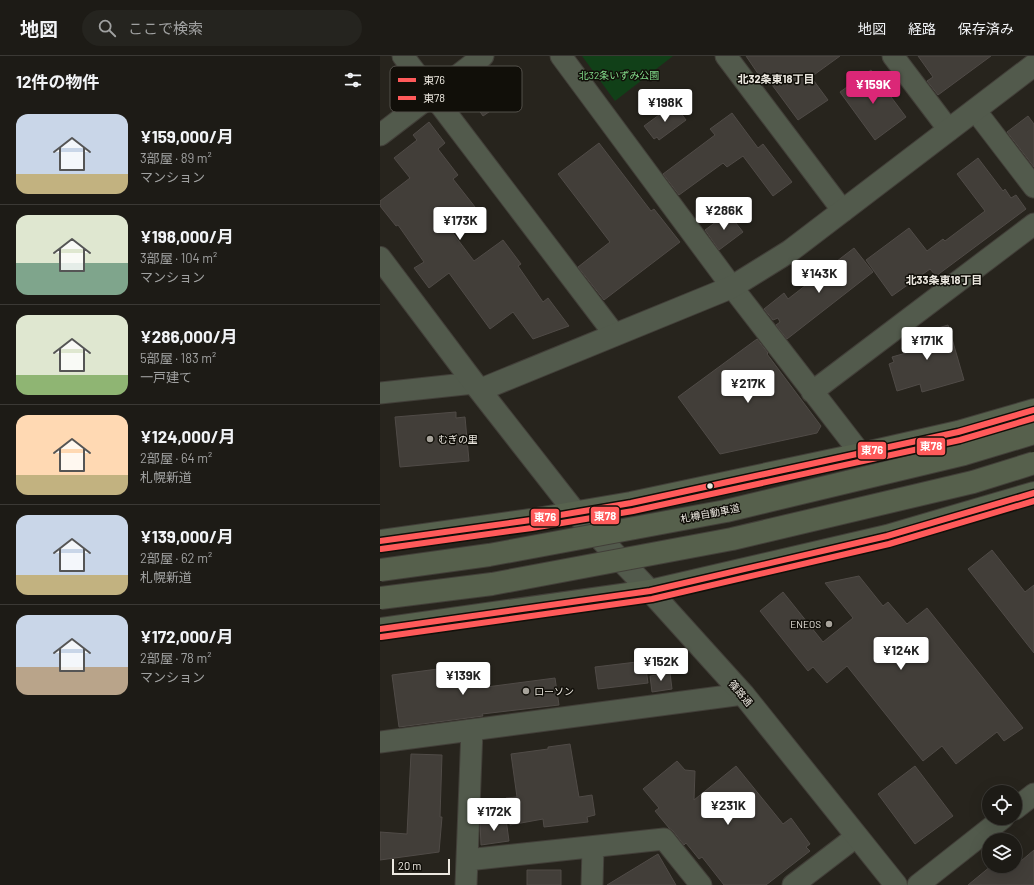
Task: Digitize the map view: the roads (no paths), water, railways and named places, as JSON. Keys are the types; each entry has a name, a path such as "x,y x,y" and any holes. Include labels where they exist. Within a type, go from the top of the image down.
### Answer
{"highway":[{"path":"380,541 531,520 631,503 958,432 1034,410"},
{"name":"札樽自動車道","path":"380,570 489,555 726,511 964,454 1034,433"},
{"path":"380,598 492,584 732,538 973,482 1034,463"},
{"path":"380,629 650,591 887,536 1034,492"}],"street":[{"path":"403,56 410,66"},
{"path":"470,66 483,56"},
{"path":"561,56 732,287 861,454"},
{"path":"726,56 843,211"},
{"path":"894,56 949,130"},
{"path":"380,393 477,387 615,335 732,287 790,251 1034,65"},
{"path":"975,110 1034,187"},
{"path":"380,135 410,112"},
{"path":"445,112 615,335"},
{"path":"812,392 1034,224"},
{"name":"篠路通","path":"380,258 477,387 575,512 650,591 743,694 896,885"},
{"path":"380,742 743,694"},
{"path":"466,885 472,730"},
{"path":"1022,803 1034,794"},
{"path":"918,885 994,825"},
{"path":"793,885 857,836"},
{"path":"467,860 664,839 701,885"},
{"path":"592,885 593,846"}],"place":[{"name":"むぎの里","path":"430,439"},
{"name":"ENEOS","path":"829,624"},
{"name":"ローソン","path":"526,691"}],"district":[{"name":"北32条東18丁目","path":"776,79"},
{"name":"北33条東18丁目","path":"944,280"}],"park label":[{"name":"北32条いずみ公園","path":"619,75"}]}
